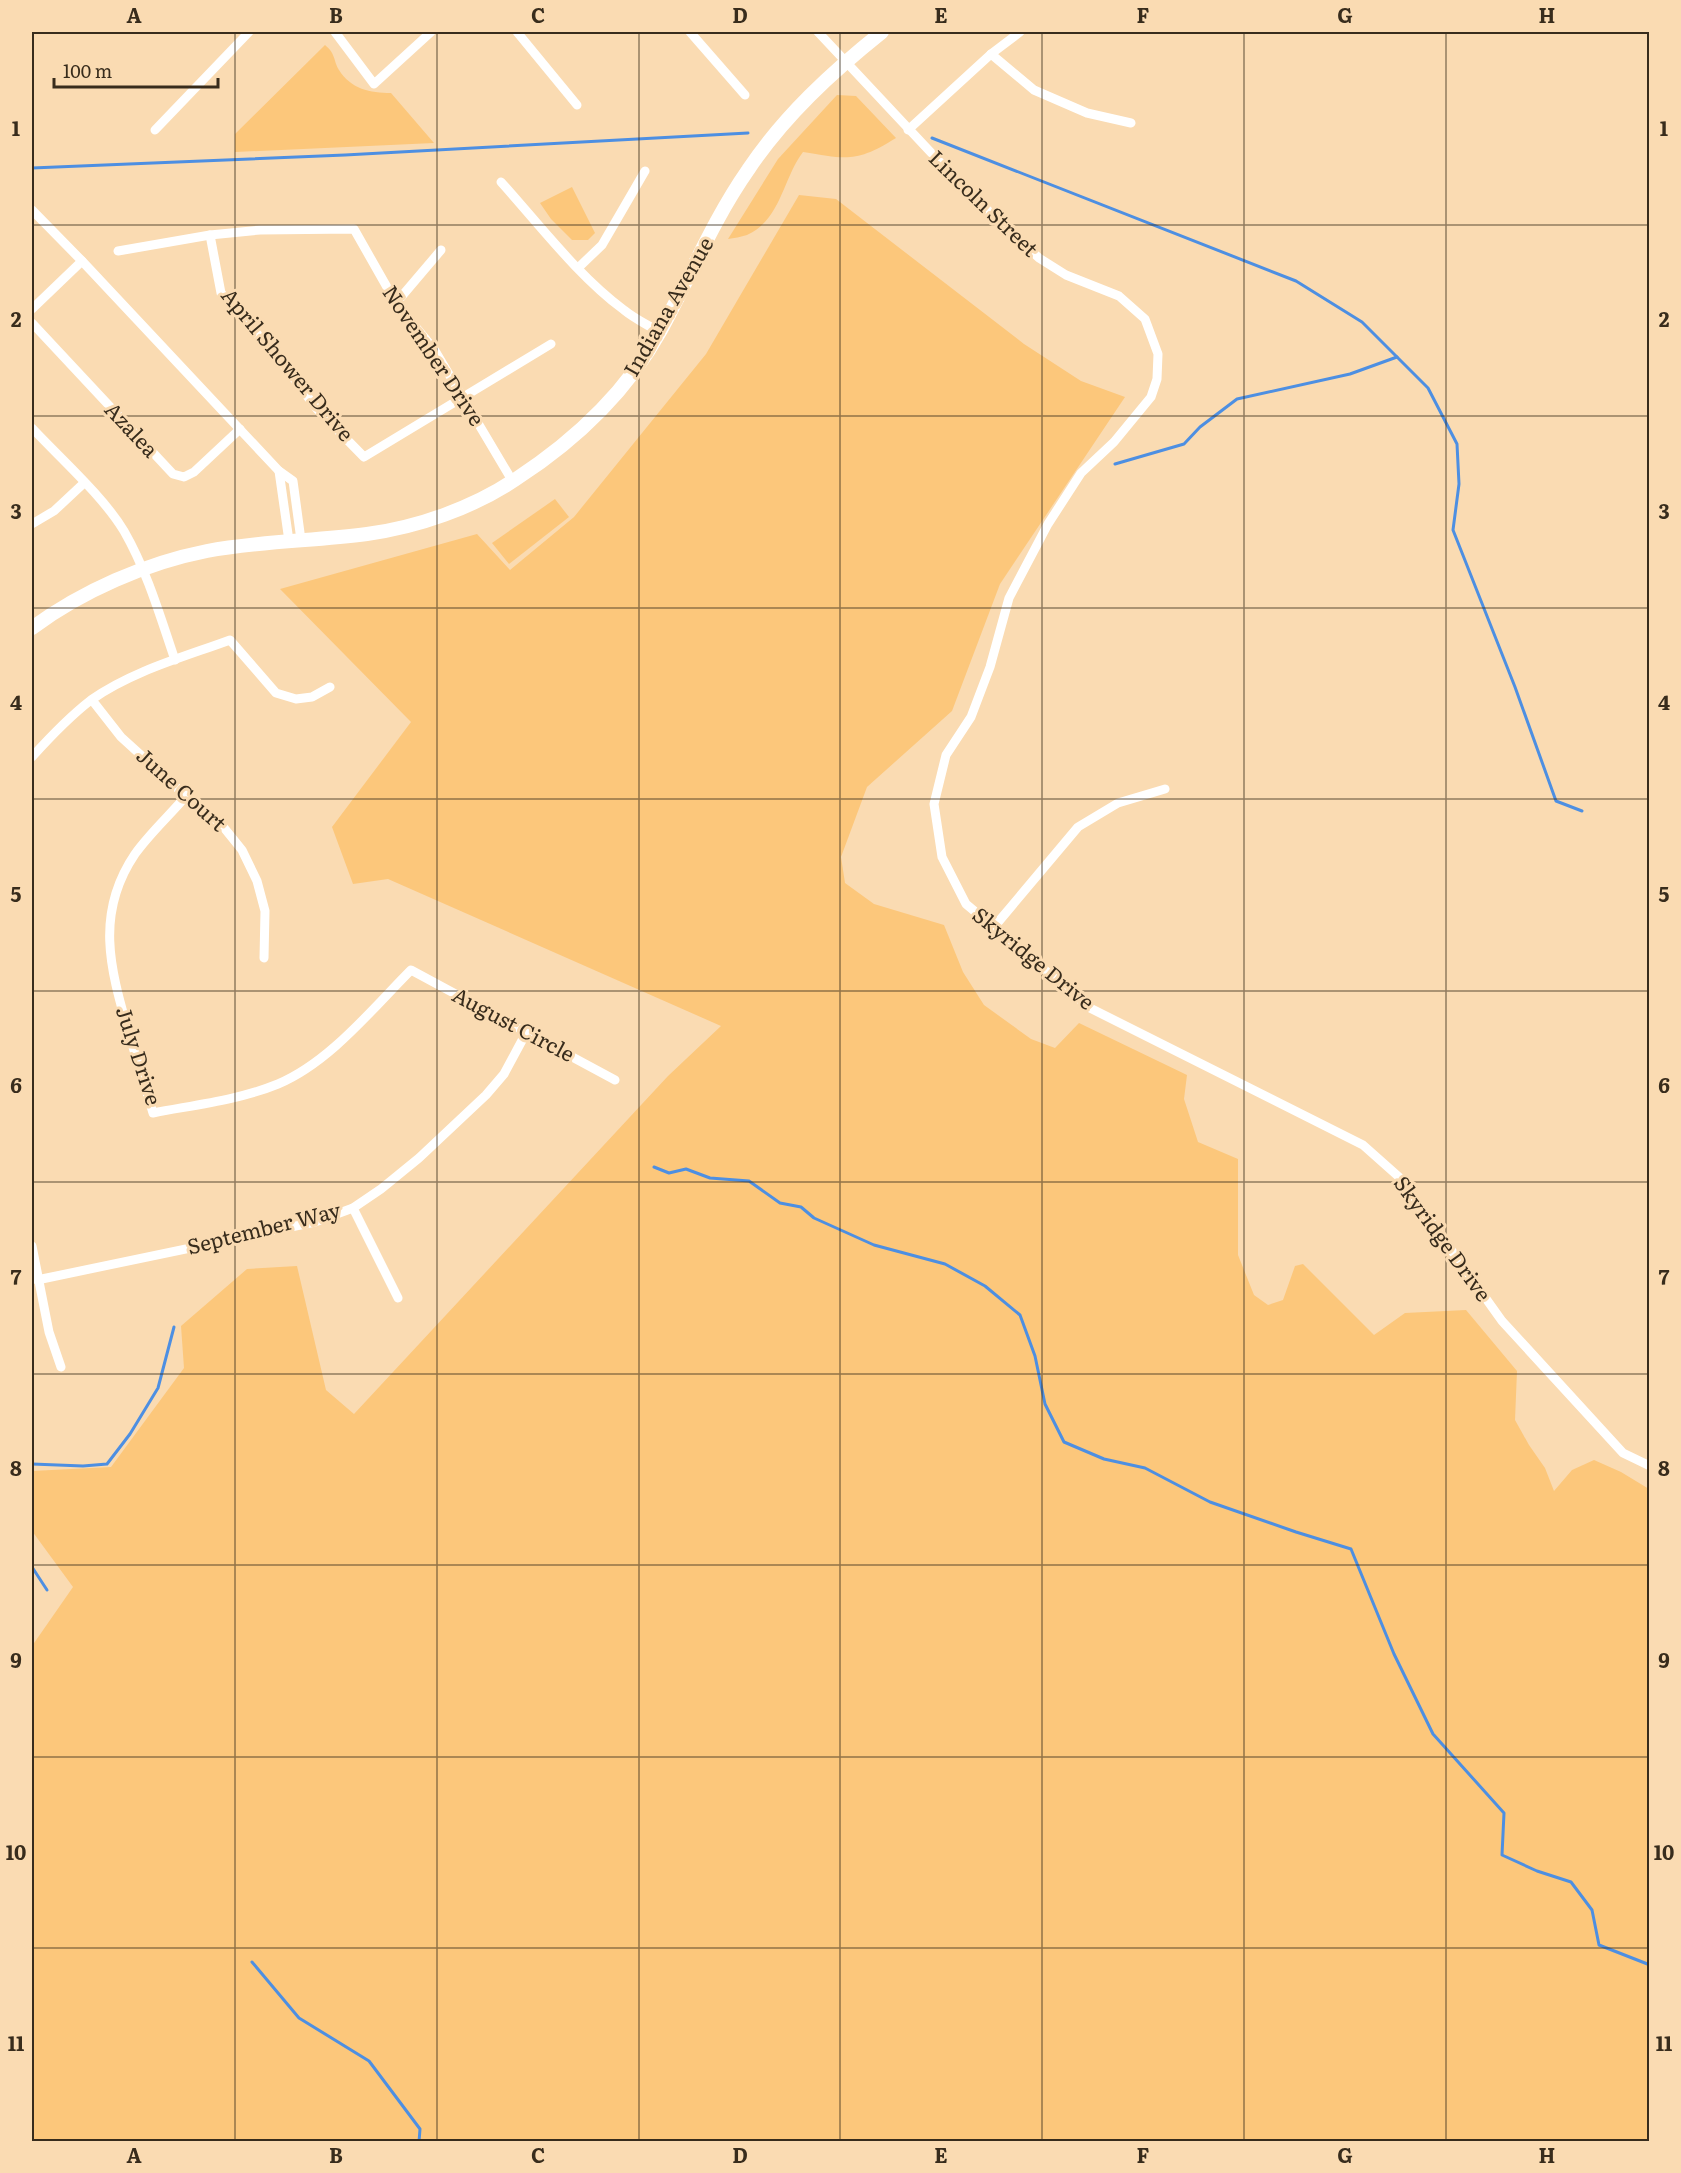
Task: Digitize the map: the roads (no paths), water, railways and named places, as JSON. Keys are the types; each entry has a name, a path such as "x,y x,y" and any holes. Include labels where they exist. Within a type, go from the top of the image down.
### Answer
{"street":[{"path":"155,130 249,32"},
{"path":"335,32 374,84 431,32"},
{"path":"517,32 577,105"},
{"path":"690,32 745,95"},
{"name":"Lincoln Street","path":"818,32 967,191 1039,258 1066,274 1119,296 1145,320 1158,354"},
{"name":"Indiana Avenue","path":"32,628 78,599 143,570 205,551 369,533 410,525 473,503 513,482 557,451 590,423 635,371 659,332 724,209 747,171 772,137 802,104 846,61 882,32"},
{"path":"908,130 991,54 1020,32"},
{"path":"991,54 1034,90 1087,113 1131,123"},
{"path":"578,268 602,245 645,171"},
{"path":"501,182 578,268 624,311 659,332"},
{"path":"32,210 279,471 293,481 296,500 295,540"},
{"name":"November Drive","path":"210,235 260,230 354,229 396,303 434,349 513,482"},
{"path":"118,251 210,235"},
{"name":"April Shower Drive","path":"210,235 221,293 275,354 317,409 364,456 463,397"},
{"path":"396,303 441,250"},
{"path":"32,309 82,261"},
{"name":"Azalea","path":"32,323 173,474 184,477 194,471 240,429"},
{"path":"463,397 551,344"},
{"name":"Skyridge Drive","path":"1158,354 1157,379 1151,397 1114,442 1081,473 1043,533 1009,598 990,667 970,717 945,755 934,804 942,857 966,904 1090,1008 1363,1145 1399,1177 1502,1321 1623,1453 1650,1466"},
{"path":"32,428 108,509 118,524 143,570 176,660"},
{"path":"279,471 283,500 295,540"},
{"path":"32,524 54,511 84,483"},
{"path":"283,500 296,500"},
{"path":"32,757 58,729 92,700 129,679 230,640 276,693 296,699 312,697 330,687"},
{"name":"June Court","path":"92,700 121,737 186,796 221,824 242,850 257,881 265,911 264,958"},
{"path":"993,927 1078,827 1118,803 1165,789"},
{"name":"July Drive","path":"186,796 135,855 121,883 111,913 109,944 113,978 153,1113 245,1094 279,1083 314,1064 411,970"},
{"name":"August Circle","path":"411,970 615,1080"},
{"name":"September Way","path":"37,1280 315,1222 353,1208 419,1158 486,1095 504,1074 526,1033"},
{"path":"353,1208 398,1298"},
{"path":"32,1246 49,1332 61,1367"}],"waterway":[{"path":"32,168 345,155 748,133"},
{"path":"932,138 1296,281 1362,322 1428,388 1457,444 1459,484 1453,530 1515,687 1556,801 1582,811"},
{"path":"1115,464 1184,444 1200,427 1237,399 1350,374 1397,357"},
{"path":"654,1167 669,1173 686,1169 710,1178 749,1181 780,1203 801,1207 814,1218 874,1245 945,1264 985,1286 1020,1315 1035,1356 1045,1404 1064,1442 1104,1459 1145,1468 1210,1502 1351,1549 1394,1654 1433,1734 1504,1813 1502,1855 1537,1871 1571,1882 1592,1910 1599,1945 1650,1965"},
{"path":"32,1464 83,1466 107,1464 130,1434 158,1388 174,1327"},
{"path":"32,1567 47,1590"},
{"path":"252,1962 299,2018 369,2061 420,2129 419,2142"}]}
